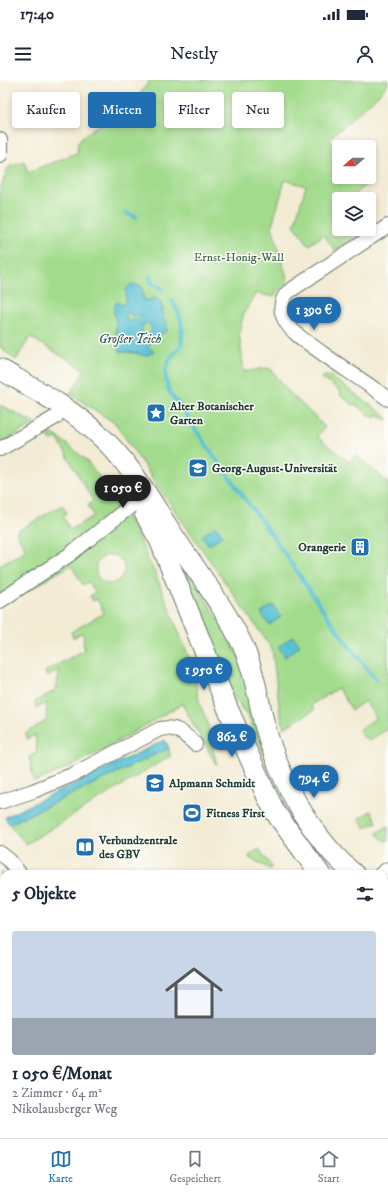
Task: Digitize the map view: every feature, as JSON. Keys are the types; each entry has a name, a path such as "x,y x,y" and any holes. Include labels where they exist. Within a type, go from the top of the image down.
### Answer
{"street":[{"path":"0,140 0,155"},
{"path":"388,226 288,292 283,297 281,302 285,321 306,342 388,399"},
{"path":"0,369 68,409 103,438 116,452 133,475 212,594 243,646 251,668 271,744 289,788 306,817 324,842 350,870"},
{"path":"0,385 56,417 92,444 108,460 124,480 160,541 228,709 266,794 279,817 317,870"},
{"path":"0,449 56,417"},
{"path":"0,601 69,555 137,501"},
{"path":"0,802 33,791 72,775 160,729 174,728 184,734 195,744"},
{"path":"0,853 9,860 17,870"}],"green space":[{"name":"Alter Botanischer Garten","path":"150,80 388,80 388,84 376,97 329,139 332,142 332,184 367,184 356,192 332,192 332,236 355,236 335,251 324,235 309,245 294,225 306,186 285,180 272,226 288,282 277,291 274,297 256,293 244,313 239,332 244,372 266,368 271,369 287,390 325,427 317,437 349,462 355,455 388,482 388,728 369,741 366,737 364,738 359,730 376,718 365,701 352,710 338,688 311,705 314,710 284,728 280,713 272,649 116,424 70,394 85,370 30,337 16,360 0,347 0,189 9,166 24,161 28,172 77,153 78,142 82,137 95,128 156,128 156,92 141,92"},
{"path":"329,375 388,418 388,421 377,414 374,418 354,404 353,405 340,395 341,392 322,378"},
{"path":"0,405 35,423 0,445"},
{"path":"45,430 58,437 86,460 115,497 135,531 154,571 191,662 200,705 207,721 217,766 182,704 128,736 72,766 34,782 29,757 37,752 35,735 27,739 26,733 46,721 47,703 36,708 35,702 56,690 60,669 47,677 45,672 84,650 83,632 73,638 71,632 104,613 97,599 93,601 90,596 95,592 89,582 83,585 71,565 9,602 0,600 0,565 26,550 16,532 62,505 67,513 63,516 70,530 94,516 88,505 93,501 57,438 51,441","holes":["111,555 120,559 124,565 124,573 120,579 110,584 99,579 96,569 97,563 101,558"]},
{"path":"166,537 222,625 239,658 269,767 250,721 232,693"},
{"path":"169,748 170,756 26,844 9,824"},
{"path":"371,811 377,822 365,828 359,818"},
{"path":"388,826 388,841 386,841 383,840 377,833"},
{"path":"259,849 272,867 270,869 249,858 250,855"}],"water":[{"name":"Großer Teich","path":"131,284 142,286 144,300 155,298 159,299 163,309 163,319 167,330 159,335 148,346 154,352 148,355 144,356 121,352 117,346 114,308 117,302 122,305 124,304 126,299 126,289","holes":["127,312 129,312 130,315 134,316 139,314 142,316 129,322 126,317","147,323 150,324 152,330 149,333 144,334 141,328"]},
{"path":"216,526 223,535 209,545 202,536"},
{"path":"273,605 281,617 269,625 261,613"},
{"path":"293,636 300,646 285,657 278,647"},
{"path":"165,740 169,748 9,824 5,817"}],"waterway":[{"path":"125,213 136,217"},
{"path":"150,277 152,283 163,289"},
{"path":"172,300 177,309 182,325 182,341 178,350 171,357 166,369 166,381 170,393 213,456 276,541 336,629 376,679"}],"place":[{"name":"Alter Botanischer Garten","path":"156,413"},
{"name":"Georg-August-Universität","path":"198,468"},
{"name":"Orangerie","path":"360,547"},
{"name":"Alpmann Schmidt","path":"155,783"},
{"name":"Fitness First","path":"192,813"},
{"name":"Verbundzentrale des GBV","path":"85,847"}],"park label":[{"name":"Ernst-Honig-Wall","path":"239,257"}]}
